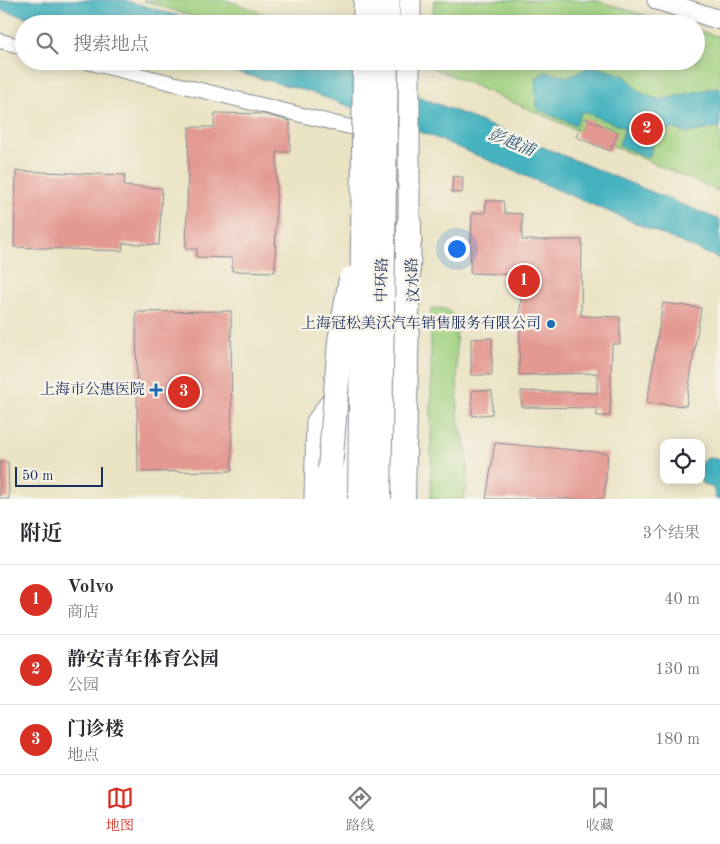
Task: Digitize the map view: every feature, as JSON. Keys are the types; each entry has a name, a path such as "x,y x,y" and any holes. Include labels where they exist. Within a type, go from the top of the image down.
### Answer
{"highway":[{"path":"365,15 366,0"},
{"path":"387,0 387,15"},
{"name":"中环路","path":"360,499 358,215 365,70"},
{"name":"中环路","path":"379,499 386,70"},
{"path":"329,499 340,341 358,215"},
{"path":"403,499 399,402 408,224"}],"main road":[{"path":"355,15 356,0"},
{"path":"371,0 371,15"},
{"path":"380,0 380,15"},
{"path":"410,0 410,15"},
{"path":"356,70 364,129 375,362 373,499"},
{"path":"346,499 348,377 369,70"},
{"path":"364,499 368,255 364,129 377,70"},
{"name":"汶水路","path":"409,70 408,224 416,279 412,499"},
{"path":"358,215 368,255"},
{"path":"375,362 399,402 393,499"},
{"path":"315,499 317,422 348,377"}],"street":[{"path":"657,0 704,15"},
{"path":"705,15 720,20"},
{"path":"0,41 15,45"},
{"path":"121,70 364,129"}],"green space":[{"path":"142,0 226,0 268,15 188,15"},
{"path":"434,0 594,0 644,15 433,15"},
{"path":"705,33 720,37 720,192 438,70 705,70"},
{"path":"437,308 449,311 456,323 458,415 468,459 464,499 431,499 431,309"}],"water":[{"path":"0,0 124,0 175,15 19,15 0,10"},
{"name":"彭越浦","path":"229,70 352,70 720,220 720,259 434,137 307,91"},
{"path":"583,70 606,70 624,75 641,93 660,100 717,87 720,89 720,127 688,133 672,128 656,134 649,158 619,145 625,128 582,111 575,125 537,109 535,78 545,72 569,77"},
{"path":"708,458 720,459 720,499 716,499 713,488 703,484 705,484 705,460"}],"building":[{"path":"215,113 263,114 290,121 290,152 277,152 275,272 232,271 232,258 196,257 197,249 186,249 189,127 214,127"},
{"path":"584,118 618,132 610,151 576,137"},
{"path":"16,171 125,175 124,186 162,188 159,245 123,243 122,251 14,247"},
{"path":"453,176 463,177 462,193 452,192"},
{"name":"上海冠松美沃汽车销售服务有限公司","path":"486,201 503,201 505,213 522,214 522,240 582,240 581,316 620,317 620,344 612,344 610,416 597,416 597,408 522,407 521,391 597,393 597,373 519,375 521,275 470,273 472,213 485,213"},
{"path":"663,303 701,308 686,406 647,403"},
{"path":"231,311 232,471 138,472 136,312"},
{"path":"492,338 492,375 471,375 471,339"},
{"path":"472,390 492,391 492,414 472,416"},
{"path":"495,443 608,453 604,499 486,499"},
{"path":"0,462 8,462 9,499 0,499"}],"place":[{"name":"静安青年体育公园","path":"647,129"},
{"name":"Volvo","path":"524,281"},
{"name":"上海冠松美沃汽车销售服务有限公司","path":"551,324"},
{"name":"上海市公惠医院","path":"156,390"},
{"name":"门诊楼","path":"184,392"}]}
